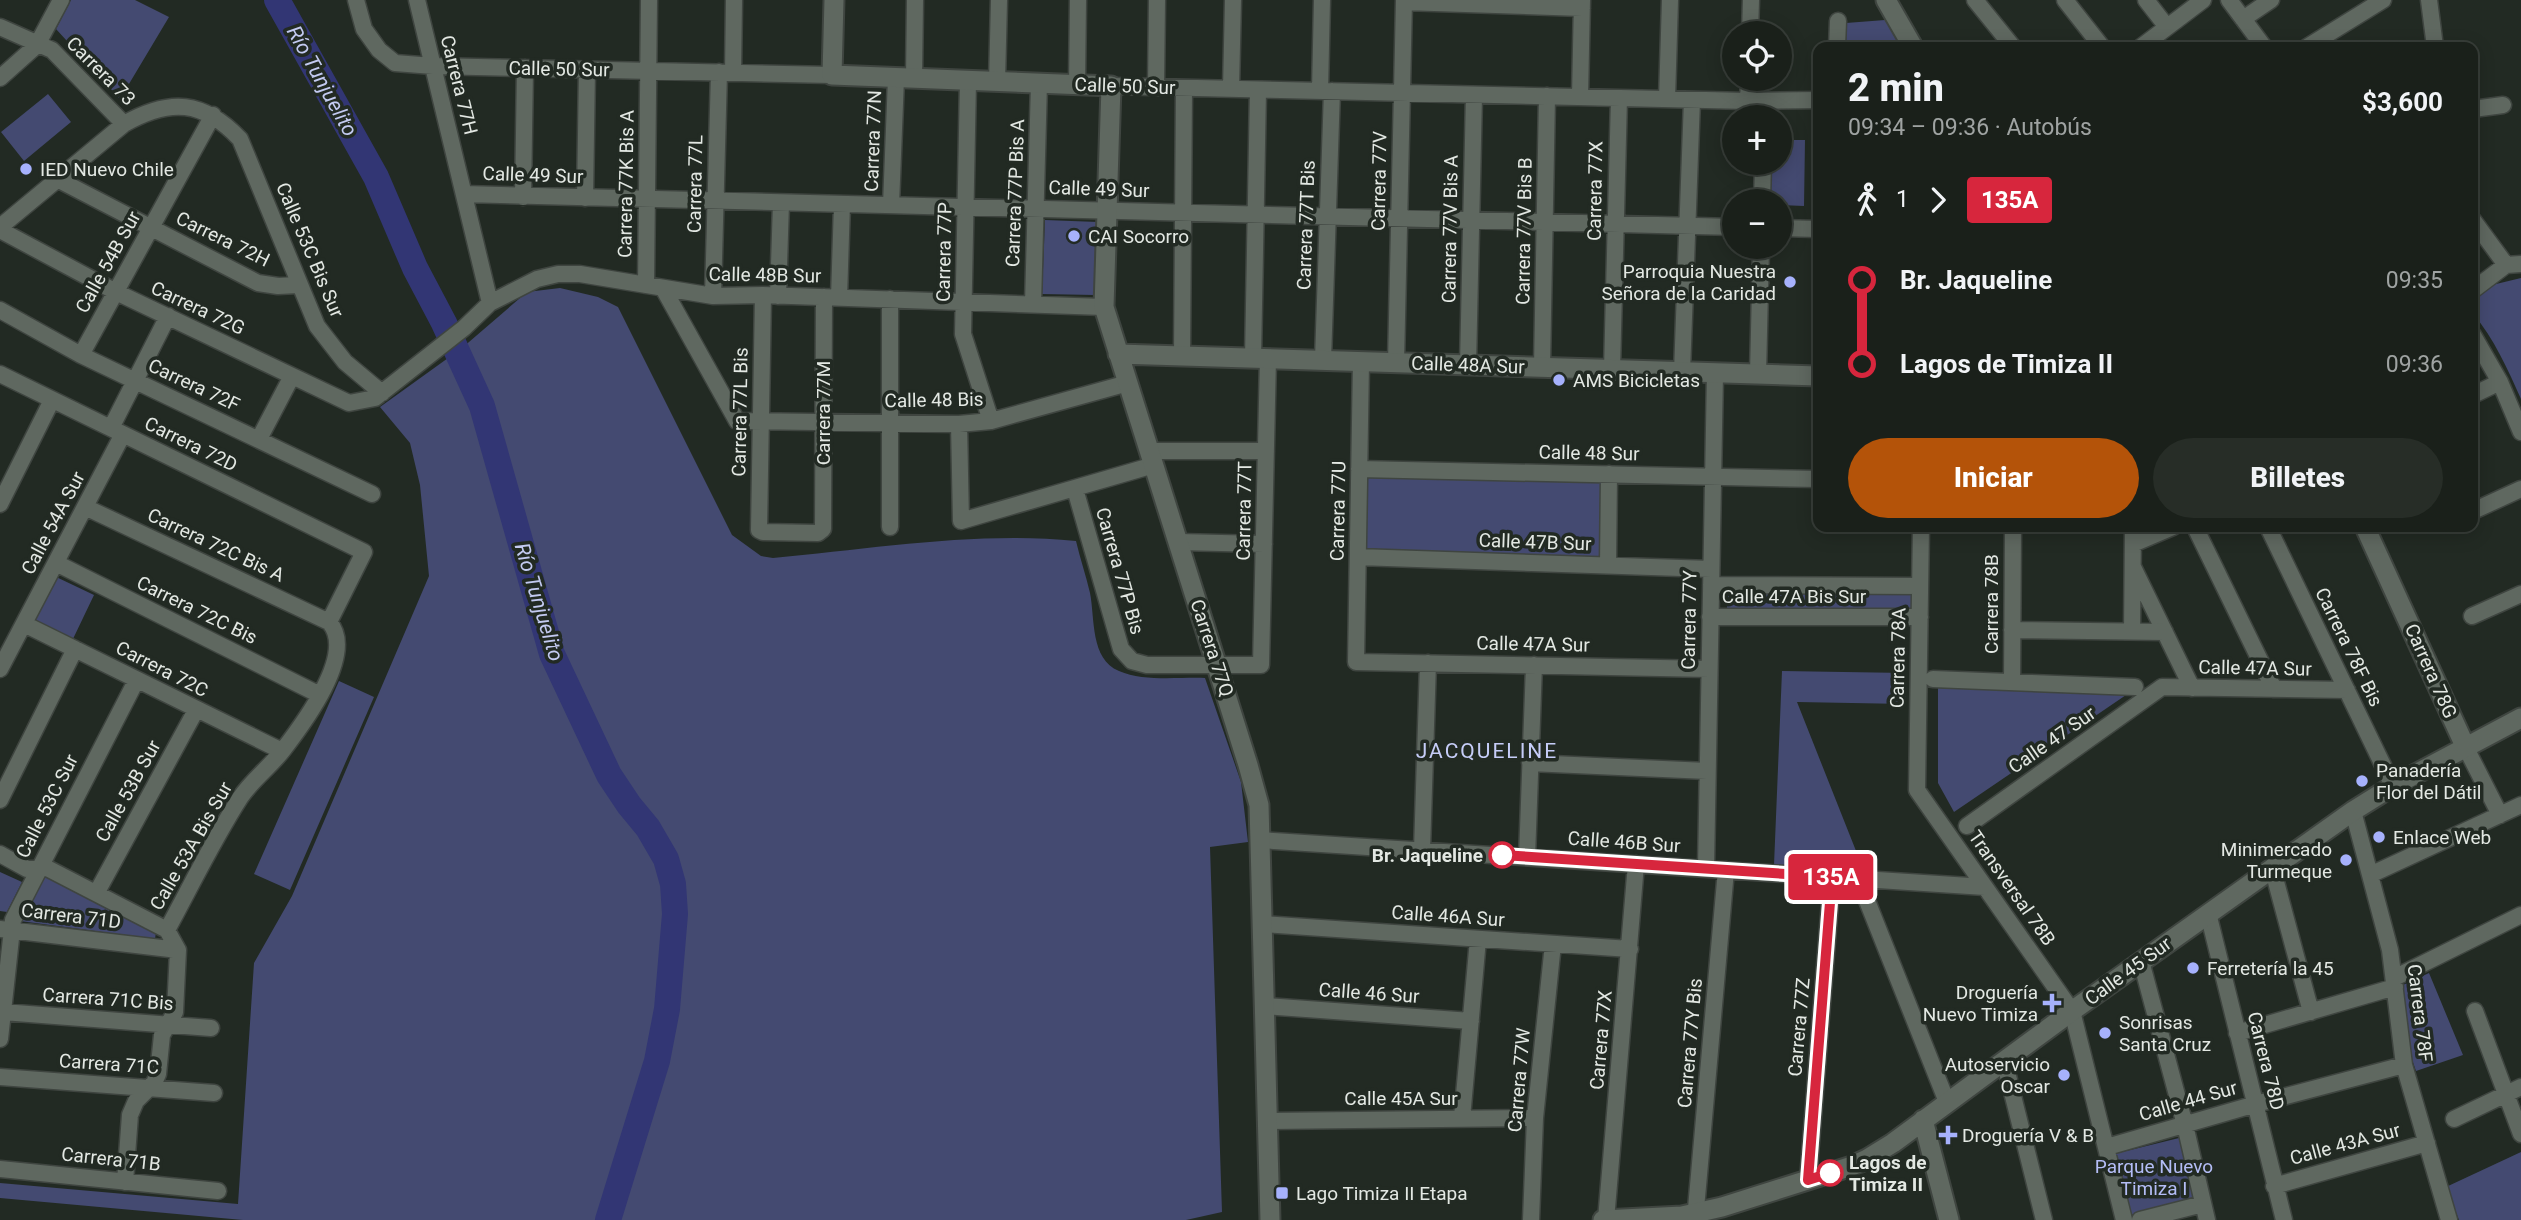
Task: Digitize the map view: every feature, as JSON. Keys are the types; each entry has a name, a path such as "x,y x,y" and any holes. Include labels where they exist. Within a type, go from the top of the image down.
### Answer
{"street":[{"path":"0,78 37,45 61,0"},
{"name":"Calle 50 Sur","path":"356,0 364,29 379,50 395,63 433,66 1748,101 1756,105"},
{"name":"Carrera 77H","path":"417,0 490,303"},
{"name":"Carrera 77K Bis A","path":"649,0 647,200 654,287 737,421"},
{"name":"Carrera 77L","path":"713,296 715,201 734,0"},
{"path":"832,75 834,0"},
{"name":"Carrera 77N","path":"891,205 915,0"},
{"path":"998,82 999,0"},
{"path":"1077,85 1078,0"},
{"path":"1156,87 1157,0"},
{"path":"1231,89 1233,0"},
{"name":"Carrera 77T Bis","path":"1322,0 1328,216 1323,360"},
{"path":"1667,99 1670,0"},
{"path":"1750,21 1751,0"},
{"path":"1886,0 1910,42"},
{"path":"1975,0 2009,42"},
{"path":"2065,0 2098,42"},
{"path":"2146,0 2167,27"},
{"path":"2148,42 2203,0"},
{"path":"2229,0 2260,42"},
{"path":"2244,19 2271,0"},
{"path":"2315,42 2383,0"},
{"path":"2429,0 2434,42"},
{"path":"1404,1 1582,4 1580,97"},
{"name":"Carrera 77V","path":"1396,363 1404,1"},
{"path":"1837,42 1838,21"},
{"name":"Carrera 73","path":"0,27 52,50 124,124 161,107 188,107 213,116"},
{"path":"523,197 525,68"},
{"path":"585,198 587,69"},
{"name":"Carrera 77P","path":"968,81 964,334 991,421"},
{"name":"Carrera 77P Bis A","path":"1033,304 1039,83"},
{"name":"Carrera 77Q","path":"1111,86 1104,307 1257,793 1261,840 1270,1220"},
{"path":"1182,356 1184,88"},
{"name":"Carrera 77T","path":"1217,666 1261,665 1266,451 1255,214 1258,90"},
{"path":"1748,91 1748,101"},
{"name":"Carrera 77V Bis A","path":"1468,365 1474,95"},
{"name":"Carrera 77V Bis B","path":"1542,367 1548,96"},
{"name":"Carrera 77X","path":"1612,370 1619,98"},
{"path":"1682,372 1692,100"},
{"name":"Calle 50 Sur","path":"1789,105 1813,101"},
{"path":"2478,108 2503,105"},
{"name":"Calle 54B Sur","path":"81,355 213,116"},
{"name":"Calle 53C Bis Sur","path":"213,116 226,124 240,139 317,326 345,362 382,393"},
{"path":"0,229 124,124"},
{"name":"Carrera 72H","path":"57,179 258,283 298,285"},
{"name":"Calle 49 Sur","path":"464,194 1722,226"},
{"name":"Carrera 77L Bis","path":"781,203 770,295 761,421 759,530 818,533 823,529"},
{"name":"Carrera 77M","path":"823,529 823,422 842,204"},
{"path":"2478,225 2513,265 2478,287"},
{"path":"1792,228 1813,229"},
{"name":"Carrera 72G","path":"0,229 116,292 349,402 366,401 382,393"},
{"path":"1758,374 1761,259"},
{"name":"Calle 48B Sur","path":"382,393 464,328 490,303 537,279 558,274 580,274 713,296 770,295 1104,307"},
{"path":"890,299 890,527"},
{"name":"Carrera 72F","path":"0,310 81,355 372,494"},
{"name":"Calle 54A Sur","path":"3,658 85,507 135,381 168,316"},
{"path":"2478,344 2500,382 2521,432"},
{"name":"Calle 48A Sur","path":"1118,354 1813,376"},
{"name":"Carrera 77U","path":"1356,662 1361,362"},
{"name":"Carrera 77Y","path":"1706,869 1715,373"},
{"name":"Carrera 72D","path":"0,374 364,552 329,622"},
{"path":"259,439 292,376"},
{"path":"2478,393 2500,382"},
{"name":"Calle 48 Bis","path":"737,421 960,424 991,421 1128,383"},
{"path":"0,504 52,400"},
{"path":"960,424 961,521 1075,489 1151,458 1266,451"},
{"name":"Calle 48 Sur","path":"1359,469 1813,479"},
{"path":"1608,565 1609,474"},
{"name":"Carrera 77P Bis","path":"1075,489 1121,649 1132,661 1147,665 1217,666"},
{"path":"2478,509 2521,489"},
{"name":"Carrera 72C Bis A","path":"85,507 329,622"},
{"name":"Carrera 78A","path":"1917,790 1921,532"},
{"name":"Carrera 78B","path":"2012,682 2013,532"},
{"path":"2132,631 2133,532"},
{"path":"2133,544 2161,532"},
{"path":"2196,532 2274,689"},
{"name":"Carrera 78F Bis","path":"2269,532 2393,786"},
{"name":"Carrera 78G","path":"2367,532 2465,746 2500,815"},
{"path":"1178,542 1264,544"},
{"name":"Calle 47B Sur","path":"1358,557 1608,565 1711,577 1920,586"},
{"name":"Carrera 72C Bis","path":"56,563 320,695"},
{"path":"2133,567 2192,688"},
{"path":"2472,616 2521,594"},
{"name":"Calle 47A Bis Sur","path":"1710,617 1920,617"},
{"name":"Calle 53A Bis Sur","path":"178,950 167,930 240,797 282,751 320,695 334,668 337,639 335,628 329,622"},
{"name":"Carrera 72C","path":"23,624 282,751"},
{"path":"2012,630 2165,632"},
{"path":"0,800 75,649"},
{"name":"Calle 47A Sur","path":"1356,662 1709,669"},
{"path":"1422,850 1428,663"},
{"path":"1527,857 1534,665"},
{"path":"1933,679 2135,687"},
{"name":"Calle 53C Sur","path":"0,1039 6,930 136,681"},
{"name":"Calle 47A Sur","path":"2162,687 2347,690"},
{"name":"Calle 47 Sur","path":"1967,826 2162,687"},
{"name":"Calle 53B Sur","path":"97,892 196,710"},
{"name":"Calle 45 Sur","path":"1605,1220 1695,1217 1867,1159 2071,1010 2353,811 2465,746 2521,719"},
{"path":"1531,763 1707,771"},
{"name":"Transversal 78B","path":"1917,790 2071,1010"},
{"path":"2370,875 2521,805"},
{"name":"Carrera 78F","path":"2353,811 2390,950 2404,1065 2449,1220"},
{"name":"Calle 46B Sur","path":"1261,840 1985,887"},
{"path":"0,853 27,869 47,868 167,930"},
{"name":"Carrera 77X","path":"1605,1220 1636,864"},
{"path":"2272,867 2311,1012"},
{"name":"Carrera 77Y Bis","path":"1695,1217 1726,870"},
{"name":"Carrera 77Z","path":"1808,1180 1832,877"},
{"path":"1858,878 1947,1102"},
{"name":"Carrera 78D","path":"2208,913 2284,1220"},
{"path":"2237,1033 2311,1012 2395,983 2521,915"},
{"name":"Calle 46A Sur","path":"1263,924 1630,949"},
{"name":"Carrera 71D","path":"6,930 178,950"},
{"path":"1462,1118 1478,939"},
{"name":"Carrera 77W","path":"1531,1220 1535,1118 1553,944"},
{"path":"125,1182 130,1115 136,1101 154,1083 158,1074 162,1035 175,1013 178,950"},
{"path":"2140,1220 2205,1212 2185,1125 2141,961"},
{"name":"Calle 46 Sur","path":"1265,1006 1471,1021"},
{"path":"2071,1010 2124,1220"},
{"path":"2475,1010 2521,1134"},
{"name":"Carrera 71C Bis","path":"3,1012 211,1028"},
{"path":"2004,1060 2044,1220"},
{"name":"Calle 44 Sur","path":"2107,1147 2404,1065"},
{"name":"Carrera 71C","path":"0,1077 214,1093"},
{"path":"2454,1119 2521,1087"},
{"name":"Calle 45A Sur","path":"1268,1121 1535,1118"},
{"path":"1923,1120 1949,1220"},
{"name":"Calle 43A Sur","path":"2274,1185 2427,1143"},
{"name":"Carrera 71B","path":"0,1169 218,1191"}],"green space":[{"path":"71,0 135,0 169,17 120,99 56,29"},
{"path":"1885,20 1902,42 1846,42 1846,23"},
{"path":"48,94 71,122 24,161 1,132"},
{"path":"1792,140 1805,140 1804,206 1792,206 1792,189 1771,189 1771,175 1792,175"},
{"path":"1045,220 1098,222 1095,295 1042,294"},
{"path":"2521,278 2521,399 2506,366 2478,320 2478,296 2492,285"},
{"path":"560,288 598,297 618,307 732,535 761,556 773,558 1001,538 1076,541 1090,593 1098,648 1110,665 1119,671 1139,677 1205,678 1241,782 1248,842 1210,847 1222,1212 1186,1220 243,1220 0,1198 0,1183 238,1204 254,963 292,896 429,576 420,485 410,443 380,407 462,348 527,292"},
{"path":"1367,476 1601,481 1599,559 1365,553"},
{"path":"52,575 94,595 72,641 30,621"},
{"path":"1727,590 1912,591 1912,613 1727,612"},
{"path":"1782,671 1906,673 1906,704 1797,702 1862,866 1774,865"},
{"path":"339,681 374,697 290,890 254,874"},
{"path":"1938,688 2129,693 1954,812 1938,783"},
{"path":"46,871 156,932 155,939 20,921"},
{"path":"0,872 22,882 7,912 0,911"},
{"path":"2429,973 2463,1055 2416,1071 2407,1045 2403,985"},
{"name":"Parque Nuevo Timiza I","path":"2179,1138 2194,1201 2129,1217 2114,1154"},
{"path":"2521,1152 2521,1220 2459,1220 2446,1187"}],"waterway":[{"name":"Río Tunjuelito","path":"277,0 376,177 415,268 482,406 552,654 609,775 648,828 666,859 673,884 675,914 667,1009 657,1061 608,1220"}],"bus line":[{"name":"135A","path":"1502,855 1832,877 1808,1180 1830,1173"}],"place":[{"name":"IED Nuevo Chile","path":"26,169"},
{"name":"CAI Socorro","path":"1074,236"},
{"name":"Parroquia Nuestra Señora de la Caridad","path":"1790,282"},
{"name":"AMS Bicicletas","path":"1559,380"},
{"name":"Panadería Flor del Dátil","path":"2362,781"},
{"name":"Enlace Web","path":"2379,837"},
{"name":"Br. Jaqueline","path":"1502,855"},
{"name":"Minimercado Turmeque","path":"2346,860"},
{"name":"Ferretería la 45","path":"2193,968"},
{"name":"Droguería Nuevo Timiza","path":"2052,1003"},
{"name":"Sonrisas Santa Cruz","path":"2105,1033"},
{"name":"Autoservicio Oscar","path":"2064,1075"},
{"name":"Droguería V & B","path":"1948,1135"},
{"name":"Lagos de Timiza II","path":"1830,1173"},
{"name":"Lago Timiza II Etapa","path":"1282,1193"}],"district":[{"name":"JACQUELINE","path":"1487,751"}]}
